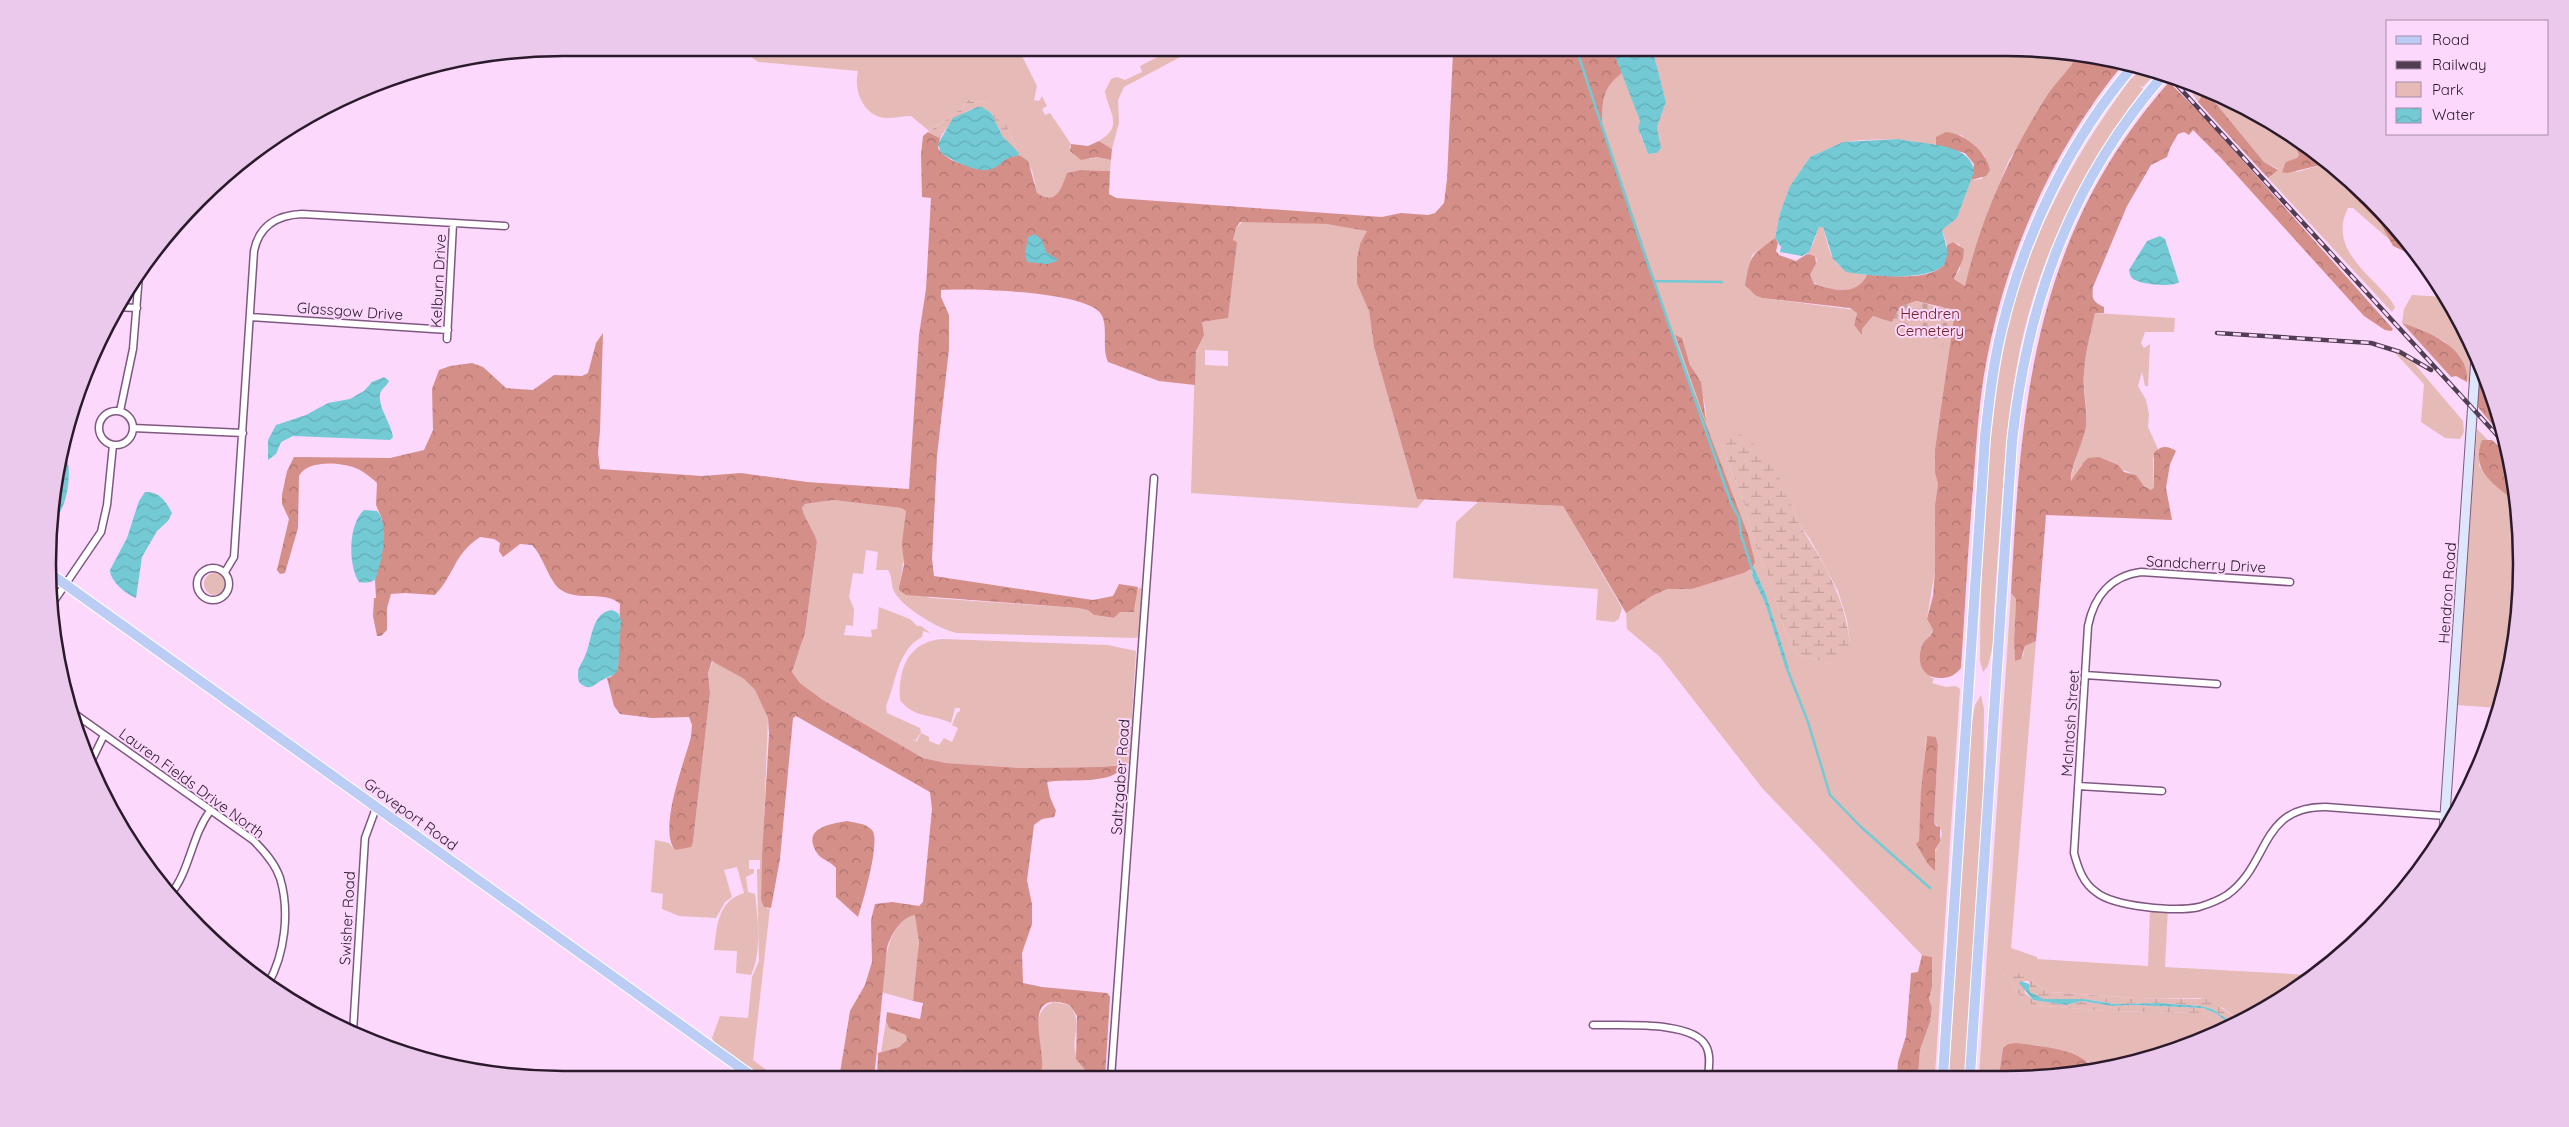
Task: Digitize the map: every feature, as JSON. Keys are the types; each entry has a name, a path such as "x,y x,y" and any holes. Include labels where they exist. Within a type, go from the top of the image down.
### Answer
{"main road":[{"path":"1943,1071 1985,437 1996,356 2012,293 2039,219 2076,146 2129,72"},
{"path":"1970,1071 2012,442 2020,379 2037,304 2067,224 2099,163 2159,80"},
{"name":"Groveport Road","path":"56,578 745,1071"}],"street":[{"path":"225,572 234,557 256,242 267,225 281,217 302,214 505,226"},
{"name":"Kelburn Drive","path":"448,339 453,224"},
{"path":"120,411 133,349 138,288"},
{"path":"126,307 137,308"},
{"name":"Glassgow Drive","path":"250,317 448,330"},
{"name":"Hendron Road","path":"2447,812 2475,372"},
{"path":"120,411 130,417 133,428 132,434 124,443 113,445 100,435 99,424 105,415 120,411"},
{"path":"133,428 243,433"},
{"path":"57,596 101,532 107,505 113,445"},
{"name":"Saltzgaber Road","path":"1111,1071 1154,478"},
{"path":"219,568 225,572 229,578 227,592 215,600 202,595 197,582 205,570 219,568"},
{"name":"Sandcherry Drive","path":"2121,577 2141,572 2290,582"},
{"name":"McIntosh Street","path":"2121,577 2103,590 2091,613 2085,675 2074,854 2085,880 2097,893 2115,903 2186,908 2198,907 2218,900 2235,888 2248,872 2274,827 2293,812 2306,808 2326,807 2443,820"},
{"path":"2085,675 2217,684"},
{"name":"Lauren Fields Drive North","path":"80,718 253,840 266,852 280,877 284,909 281,948 272,978"},
{"path":"94,756 104,735"},
{"path":"2078,786 2162,791"},
{"name":"Swisher Road","path":"353,1025 364,838 376,808"},
{"path":"175,890 196,834 210,811"},
{"path":"1593,1025 1676,1028 1696,1034 1706,1046 1708,1071"}],"green space":[{"path":"750,56 1022,56 1037,86 1034,100 1039,101 1042,96 1047,106 1042,109 1045,115 1050,113 1071,144 1069,148 1090,159 1097,157 1111,160 1110,171 1080,170 1067,173 1057,194 1049,197 1044,196 1037,193 1032,170 1020,156 1002,116 987,103 968,100 962,108 929,131 911,116 879,117 866,108 857,87 858,71 758,62"},
{"path":"1159,56 1182,56 1124,87 1118,100 1119,123 1112,149 1099,141 1107,135 1113,124 1105,91 1111,79 1117,77 1125,80 1142,72 1140,66"},
{"path":"1453,56 1615,56 1622,73 1611,84 1605,95 1602,123 1682,361 1748,535 1755,562 1752,568 1744,573 1692,589 1668,589 1652,596 1626,613 1563,506 1417,499 1374,347 1369,311 1357,284 1357,258 1360,244 1367,231 1326,224 1240,222 1236,228 1233,240 1237,242 1228,318 1202,322 1204,335 1196,351 1195,385 1159,381 1108,362 1105,350 1103,319 1101,314 1091,306 1074,300 1026,293 941,290 941,297 949,315 949,349 937,456 932,559 934,576 1093,600 1113,596 1119,584 1138,587 1134,612 1120,612 1114,618 1094,615 1088,610 1078,608 906,595 899,590 899,587 904,565 902,543 906,511 901,508 833,500 805,504 802,508 817,542 805,633 792,672 800,683 823,700 923,758 946,763 1021,768 1123,765 1119,772 1101,779 1047,782 1050,797 1056,811 1054,817 1042,819 1034,825 1027,881 1032,904 1032,924 1022,953 1023,983 1042,987 1107,993 1110,997 1105,1071 1086,1071 1076,1059 1077,1016 1070,1005 1055,1002 1045,1004 1040,1011 1038,1021 1042,1058 1040,1071 877,1071 878,1053 899,1047 907,1040 906,1035 889,1028 886,1021 887,1012 920,1019 923,1003 913,1001 919,942 915,915 910,916 897,927 887,948 875,1071 840,1071 850,1011 865,985 872,962 871,920 875,904 892,902 919,906 923,902 932,809 930,792 796,716 793,718 780,859 771,908 764,907 761,900 762,856 769,734 768,718 755,690 744,679 712,661 708,673 710,693 693,842 691,847 675,850 669,827 674,795 691,737 692,725 689,717 652,718 620,714 614,706 607,678 611,677 618,669 620,604 607,598 576,595 561,590 553,581 532,545 520,544 503,557 499,551 500,543 494,539 480,537 464,551 447,580 435,595 391,594 387,608 387,630 381,636 377,636 373,616 374,598 376,598 375,580 383,533 382,519 376,505 377,483 363,472 352,467 335,464 317,464 303,471 299,476 298,528 285,573 280,574 277,570 289,519 282,504 282,495 287,471 294,457 390,458 424,450 433,430 432,389 439,370 450,366 472,363 483,367 506,388 533,390 554,375 582,376 588,373 596,343 603,333 598,453 600,469 702,476 741,473 807,482 909,489 919,335 926,289 931,198 922,197 921,155 923,136 928,132 940,138 938,148 955,162 979,168 994,168 1005,158 1019,155 1028,161 1037,193 1049,197 1057,194 1067,173 1080,170 1110,171 1109,194 1116,198 1382,217 1401,213 1428,215 1435,213 1444,203 1447,179"},
{"path":"1654,56 2005,56 2039,57 2074,61 2009,160 1989,209 1965,286 1954,279 1960,269 1960,245 1953,242 1947,245 1942,230 1957,218 1971,180 1982,179 1985,156 1961,135 1936,142 1936,146 1899,139 1843,142 1810,157 1790,186 1780,213 1775,238 1752,255 1745,285 1755,295 1762,298 1856,310 1854,325 1861,332 1873,316 1889,320 1945,309 1936,306 1955,310 1935,449 1935,473 1938,484 1935,505 1935,570 1927,619 1933,630 1921,650 1931,678 1934,678 1932,683 1946,687 1956,686 1960,689 1935,1071 1918,1071 1920,1050 1930,1022 1932,1008 1929,999 1932,987 1932,957 1922,955 1763,789 1660,657 1627,629 1626,613 1652,596 1669,589 1692,589 1744,573 1752,568 1752,576 1765,603 1786,669 1789,668 1766,595 1753,568 1716,451 1682,361 1602,123 1607,90 1622,73 1640,121 1640,135 1648,154 1657,153 1660,141 1657,127 1666,102","holes":["1675,336 1683,340 1688,360 1703,399 1706,419","1721,443 1779,481 1788,496 1798,523 1810,539 1838,591 1847,620 1850,643 1830,664 1797,654 1785,631 1769,578 1758,553 1744,503","1936,737 1938,745 1934,822 1942,834 1934,855 1919,841 1926,738"]},
{"path":"2074,61 2119,70 2098,96 2052,170 2017,250 2004,291 1992,333 1980,403 1961,668 1949,677 1934,677 1922,668 1920,652 1933,630 1927,619 1933,596 1935,570 1935,505 1938,484 1935,473 1935,449 1955,310 1916,301 1900,307 1892,322 1873,316 1862,329 1862,335 1854,325 1857,313 1850,308 1762,298 1755,295 1745,285 1750,262 1760,249 1775,238 1778,243 1776,251 1779,255 1796,261 1807,254 1815,256 1816,263 1810,275 1814,284 1844,290 1857,287 1867,275 1918,276 1928,274 1944,265 1947,245 1953,242 1964,249 1963,259 1954,279 1965,286 1979,235 2009,162 2048,94"},
{"path":"2136,74 2151,78 2143,87 2140,86 2143,89 2100,152 2081,185 2048,254 2025,327 2011,401 2007,438 1993,644 1988,666 1983,672 1980,661 1981,614 1988,472 2001,361 2013,307 2031,254 2063,184 2102,119 2132,77 2136,80 2133,77"},
{"path":"2168,83 2171,84 2203,116 2393,329 2391,331 2385,330 2364,316 2221,158 2193,130 2189,135 2184,132 2178,134 2167,157 2151,165 2127,206 2093,287 2094,299 2104,307 2104,313 2095,313 2088,343 2084,380 2086,426 2071,476 2071,481 2088,458 2099,457 2118,465 2124,472 2136,475 2144,486 2151,490 2154,488 2154,453 2165,447 2170,448 2176,451 2170,464 2166,488 2172,520 2046,515 2036,641 2025,646 2021,659 2015,661 2016,599 2011,593 2015,522 2021,453 2030,386 2043,322 2062,260 2089,199 2124,140"},
{"path":"2193,92 2205,97 2198,102"},
{"path":"2202,96 2214,102 2264,162 2278,170 2268,178 2198,102"},
{"path":"968,100 987,103 1000,111 1020,156 1003,137 991,113 977,107 965,112 956,119 940,138 928,132 962,108"},
{"path":"2214,102 2259,124 2297,149 2299,155 2297,158 2286,163 2297,172 2320,166 2336,179 2381,224 2392,242 2353,208 2348,208 2343,222 2343,235 2353,258 2390,299 2395,307 2392,312 2268,178 2278,169 2264,162"},
{"path":"1946,132 1960,136 1979,150 1988,163 1990,170 1986,176 1971,180 1974,164 1965,153 1936,146 1936,137"},
{"path":"1099,141 1112,149 1111,160 1097,157 1081,160 1070,151 1071,144 1088,146"},
{"path":"2297,149 2319,165 2287,173 2282,172 2286,162 2297,158 2299,155"},
{"path":"2336,179 2387,229 2405,252 2393,246 2381,224"},
{"path":"1243,221 1326,224 1368,231 1360,244 1357,258 1357,284 1369,311 1374,347 1417,499 1425,499 1417,508 1191,493 1195,359 1202,322 1227,318 1233,240 1236,228","holes":["1205,350 1228,351 1228,366 1205,365"]},
{"path":"1819,227 1823,227 1831,255 1840,266 1855,273 1867,275 1858,288 1847,290 1832,289 1812,282 1810,278 1811,273 1817,259 1815,256 1807,254"},
{"path":"2412,295 2436,296 2471,363 2469,385 2461,358 2444,341 2402,323 2404,309"},
{"name":"Hendren Cemetery","path":"1916,301 1945,309 1948,323 1942,348 1892,322 1900,307"},
{"path":"2095,313 2175,318 2174,332 2145,332 2141,343 2144,348 2150,344 2148,386 2145,386 2142,372 2138,386 2146,400 2149,414 2148,427 2158,449 2153,459 2154,489 2151,490 2145,487 2133,474 2108,467 2081,465 2079,473 2071,481 2086,423 2085,365"},
{"path":"2402,323 2424,331 2446,343 2455,351 2462,360 2466,370 2467,382 2456,376 2451,377"},
{"path":"1675,335 1682,338 1690,365 1701,382 1706,422"},
{"path":"2395,353 2409,357 2463,421 2464,432 2460,439 2445,438 2421,422 2424,384"},
{"path":"2479,385 2486,400 2493,426 2477,406"},
{"path":"2477,429 2488,440 2482,440 2479,466 2508,495 2512,530 2512,597 2503,662 2491,707 2456,705"},
{"path":"1732,431 1750,441 1766,457 1788,495 1799,524 1825,566 1838,594 1850,643 1838,660 1830,664 1797,654 1785,631 1769,578 1758,553 1744,503 1721,443 1724,435"},
{"path":"2482,440 2492,440 2498,446 2508,496 2486,476 2479,461"},
{"path":"833,500 901,508 906,511 899,587 931,598 1088,609 1094,615 1114,618 1120,612 1135,609 1137,591 1140,587 1142,590 1139,636 1137,638 957,633 931,622 903,603 893,589 888,570 876,570 878,552 866,550 863,574 853,573 849,597 854,609 853,626 846,625 844,635 872,637 871,630 877,629 879,607 910,619 917,626 921,626 930,633 923,631 922,637 907,650 902,658 886,706 887,713 920,728 921,732 916,740 911,739 919,742 917,741 921,733 929,737 929,741 939,745 944,738 952,742 958,728 952,725 960,708 955,708 951,723 911,710 900,700 901,677 904,667 908,658 922,645 943,639 1108,645 1136,651 1129,764 1100,767 1021,768 946,763 923,758 823,700 800,683 792,672 805,633 817,542 802,508 805,504"},
{"path":"1478,502 1563,506 1622,608 1619,619 1614,622 1596,620 1598,589 1453,578 1456,522"},
{"path":"215,573 223,576 226,584 223,592 215,595 207,592 204,584 207,576"},
{"path":"2011,593 2016,599 2015,661 2023,656 2025,646 2036,641 2011,948 2037,957 2037,959 2148,966 2150,906 2168,907 2165,967 2302,975 2259,1003 2233,1016 2223,1008 2200,998 2136,998 2050,992 2027,977 2008,971 2002,972 2013,984 2022,1000 2034,1005 2107,1011 2202,1013 2220,1023 2169,1044 2090,1063 2047,1047 2025,1044 2014,1045 2003,1048 2000,1071 1979,1071"},
{"path":"713,661 744,679 755,690 768,718 761,900 768,909 770,908 753,1060 767,1071 754,1071 715,1043 712,1038 720,1016 748,1018 752,977 759,961 757,869 760,869 760,860 749,860 749,869 754,869 754,873 746,877 748,892 755,894 758,925 757,956 751,975 736,973 737,951 714,950 720,915 729,902 744,893 737,867 724,870 732,897 725,902 716,918 679,916 662,909 663,894 651,892 655,840 669,843 675,850 693,842 710,693 708,673"},
{"path":"1981,695 1984,709 1983,802 1965,1071 1949,1071 1971,728 1975,705"},
{"path":"1927,736 1936,737 1938,745 1934,822 1936,826 1940,827 1940,841 1935,850 1935,871 1928,864 1916,844 1919,841 1921,791"},
{"path":"847,821 867,826 872,830 874,836 873,858 858,917 836,897 836,868 817,853 813,845 815,833 820,829"},
{"path":"911,915 916,915 919,932 913,1001 881,992 891,939 902,922"},
{"path":"1922,955 1932,957 1932,987 1929,999 1932,1008 1930,1022 1920,1050 1918,1071 1897,1071 1898,1062 1906,1036 1911,973 1918,972"},
{"path":"2005,969 2026,976 2050,992 2136,998 2210,999 2233,1017 2227,1019 2212,1009 2201,1006 2159,1003 2115,1004 2084,999 2044,999 2030,992 2029,981 2023,981 2025,993 2033,1000 2066,1005 2082,1001 2112,1006 2203,1008 2217,1014 2225,1020 2220,1023 2202,1013 2107,1011 2034,1005 2022,1000 2013,984 2002,972"},
{"path":"1053,1002 1070,1005 1077,1024 1074,1045 1076,1055 1087,1071 1038,1071 1040,1058 1038,1026 1039,1016 1044,1008"},
{"path":"886,1021 889,1028 907,1035 907,1040 899,1047 881,1052"},
{"path":"2016,1043 2048,1047 2080,1057 2088,1063 2039,1070 2000,1071 2003,1048 2008,1044"}],"water":[{"path":"1615,56 1654,56 1666,102 1657,127 1661,148 1657,153 1648,154 1638,128 1640,121"},
{"path":"977,107 982,107 991,113 1003,137 1019,153 1018,156 1007,159 998,166 988,170 981,170 959,163 941,153 938,144 953,118"},
{"path":"1899,139 1944,146 1965,155 1971,162 1974,172 1957,218 1942,230 1948,253 1944,265 1924,274 1911,276 1883,276 1846,272 1833,259 1823,227 1819,227 1809,252 1802,256 1780,252 1781,247 1775,238 1780,213 1790,186 1810,157 1843,142"},
{"path":"1035,234 1042,240 1046,252 1057,259 1057,261 1047,264 1027,262 1025,254 1028,237"},
{"path":"2160,236 2165,239 2179,282 2162,285 2135,280 2131,277 2129,270 2147,241"},
{"path":"384,377 389,381 380,394 380,399 392,432 393,437 390,440 293,436 281,442 276,454 268,460 268,440 276,425 306,415 328,403 350,399 364,391 372,382"},
{"path":"67,461 69,478 59,514"},
{"path":"145,492 159,495 172,513 168,521 157,531 142,557 136,598 119,587 110,570 127,538 139,501"},
{"path":"364,510 377,511 381,517 384,543 376,578 373,581 359,582 353,566 351,545 355,525"},
{"path":"1753,566 1766,595 1786,658 1789,668 1786,670 1765,603 1752,576"},
{"path":"612,610 618,613 621,620 618,669 613,675 593,686 587,687 579,682 579,668 596,622 605,612"},
{"path":"2021,981 2029,984 2030,992 2044,999 2084,999 2115,1004 2159,1003 2201,1006 2212,1009 2227,1019 2225,1020 2217,1014 2203,1008 2112,1006 2082,1001 2066,1005 2033,1000 2019,983"}],"waterway":[{"path":"1579,56 1642,247 1731,503 1739,518 1741,535 1752,569"},
{"path":"1654,281 1722,282"},
{"path":"1786,666 1808,722 1830,795 1861,827 1930,888"}],"railway":[{"path":"2179,87 2495,433"},
{"path":"2217,333 2371,343 2400,352 2431,370"}]}
